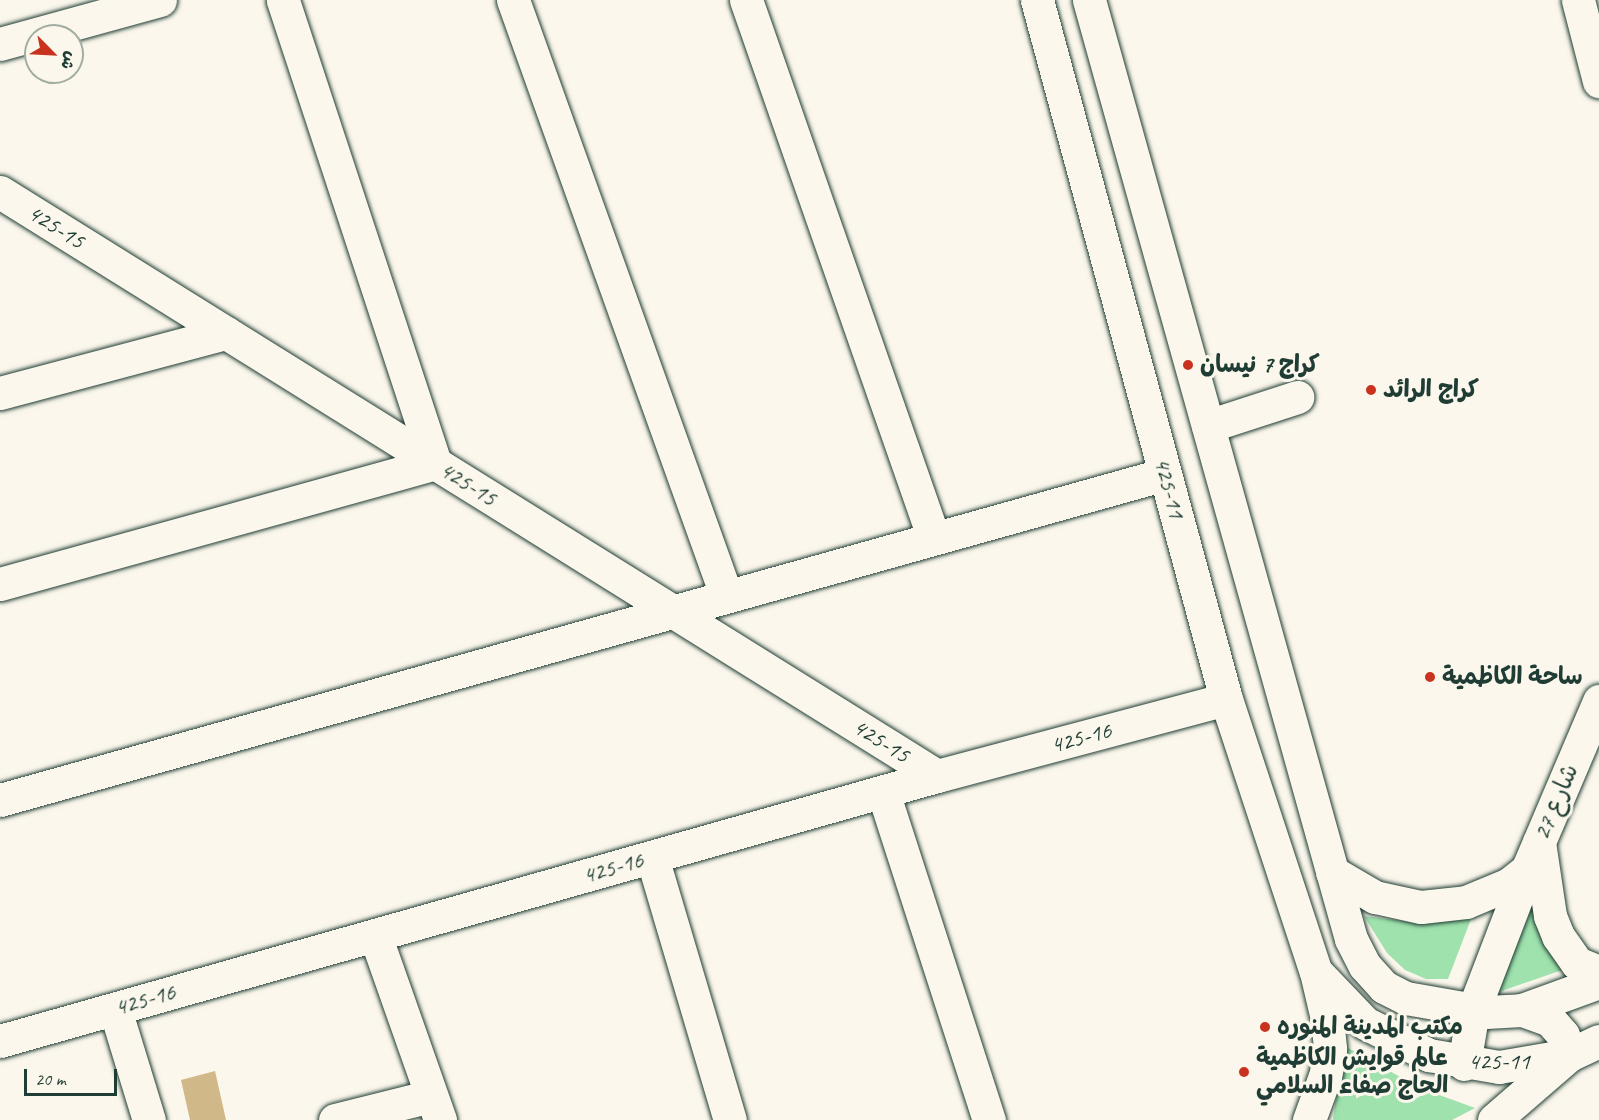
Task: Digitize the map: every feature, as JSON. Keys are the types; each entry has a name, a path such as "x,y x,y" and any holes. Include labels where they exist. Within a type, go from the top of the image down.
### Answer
{"street":[{"path":"0,44 160,0"},
{"path":"0,584 435,463 283,0"},
{"path":"513,0 726,595"},
{"path":"746,0 933,536"},
{"name":"425-11","path":"1037,0 1226,699 1316,972 1327,1019 1330,1049 1325,1076 1309,1120"},
{"path":"1089,0 1351,939 1365,966 1384,987 1406,998 1473,1011 1522,1010 1595,981"},
{"path":"1578,0 1599,81"},
{"name":"425-15","path":"0,192 937,776"},
{"path":"0,393 226,333"},
{"path":"1208,426 1297,397"},
{"path":"0,800 933,536 1165,474"},
{"name":"425-16","path":"0,1041 937,776 1226,699"},
{"name":"شارع 27","path":"1464,1064 1473,1011 1533,856 1599,701"},
{"path":"883,792 989,1120"},
{"path":"1332,872 1375,897 1420,907 1455,904 1488,894 1533,856 1558,936 1577,963 1595,981"},
{"path":"652,857 730,1120"},
{"path":"335,1120 436,1108 375,935"},
{"name":"425-11","path":"1316,972 1338,999 1376,1029 1429,1055 1464,1064 1499,1067 1588,1046"},
{"path":"1588,1046 1573,1019 1575,1002 1595,981"},
{"path":"115,1009 149,1120"},
{"path":"1522,1010 1550,1020 1563,1035 1588,1046"},
{"path":"1494,1120 1588,1046"}],"green space":[{"path":"1536,883 1571,967 1490,995"},
{"path":"1473,914 1448,979 1426,979 1405,970 1387,953 1364,916 1411,922"},
{"path":"1343,1045 1420,1088 1475,1108 1452,1120 1333,1120"}],"building":[{"path":"215,1071 226,1120 190,1120 181,1080"}],"place":[{"name":"كراج 7 نيسان","path":"1188,365"},
{"name":"كراج الرائد","path":"1371,390"},
{"name":"ساحة الكاظمية","path":"1430,677"},
{"name":"مكتب المدينة المنوره","path":"1265,1027"},
{"name":"عالم قوايش الكاظمية الحاج صفاء السلامي","path":"1244,1072"}]}
